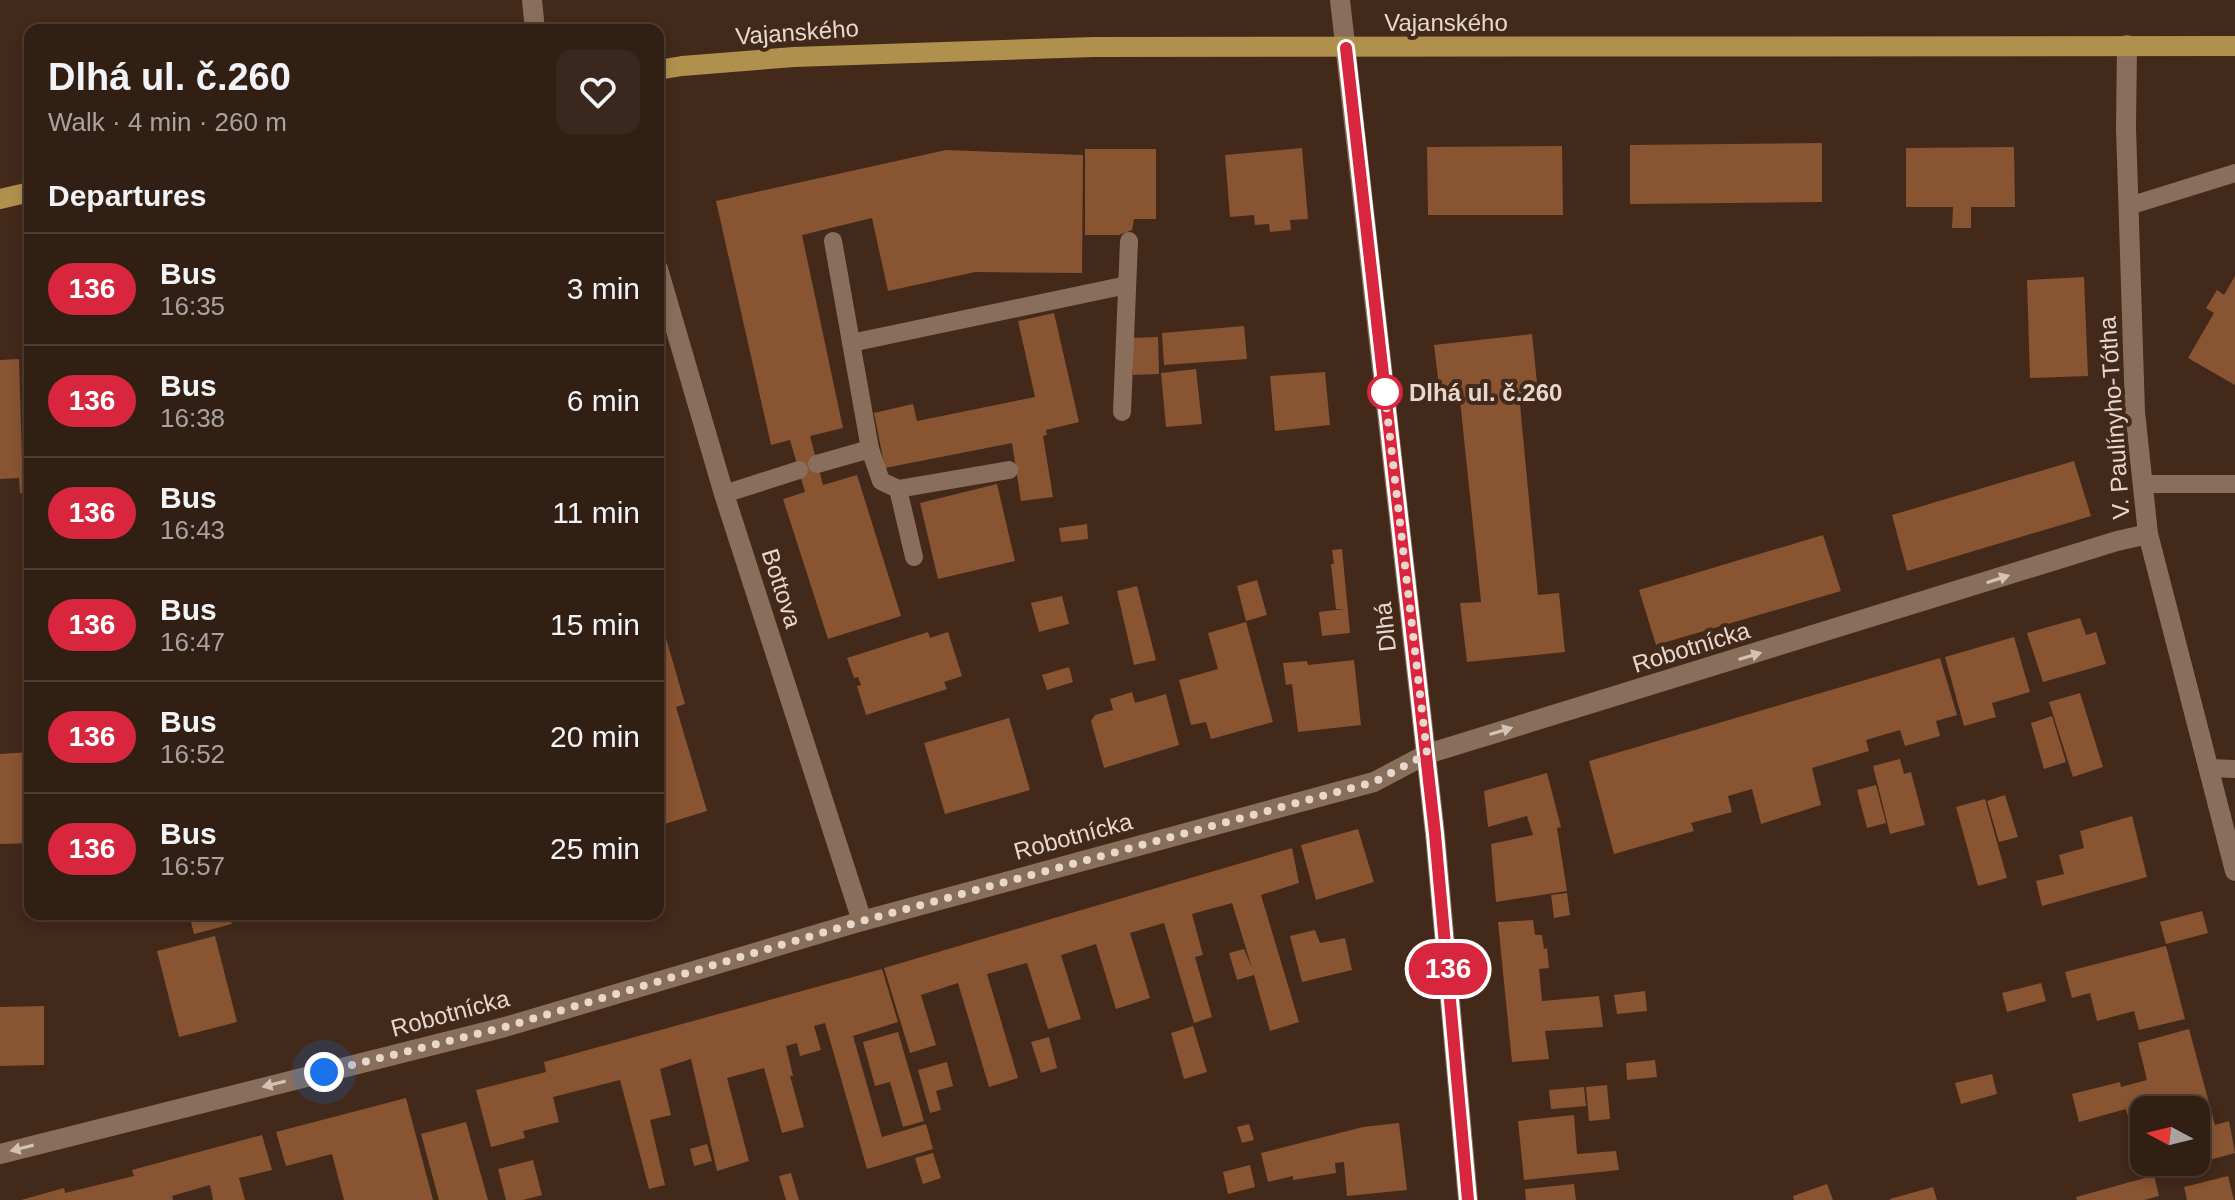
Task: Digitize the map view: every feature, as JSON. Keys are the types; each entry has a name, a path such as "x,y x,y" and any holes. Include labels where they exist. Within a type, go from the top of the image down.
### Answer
{"main road":[{"name":"Vajanského","path":"664,69 794,57 931,50 1094,47 2235,46"},
{"path":"0,199 24,193"}],"street":[{"path":"532,0 534,24"},
{"name":"Dlhá","path":"1340,0 1427,754 1468,1200"},
{"name":"V. Paulínyho-Tótha","path":"2127,45 2135,412 2148,534 2235,871"},
{"name":"Bottova","path":"664,289 724,494 862,921"},
{"name":"Robotnícka","path":"0,1154 505,1027 862,921 1374,782 1427,754 2148,534"}],"lane":[{"path":"2129,206 2235,173"},
{"path":"833,241 870,449 881,481 898,489 1009,470"},
{"path":"1122,412 1129,241"},
{"path":"851,343 1127,285"},
{"path":"817,464 870,449"},
{"path":"724,494 799,470"},
{"path":"2143,484 2235,484"},
{"path":"898,489 914,557"},
{"path":"2209,768 2235,769"}],"building":[{"path":"1822,143 1822,202 1630,204 1630,145"},
{"path":"1562,146 1563,215 1428,215 1427,147"},
{"path":"2014,147 2015,207 1971,207 1971,228 1952,228 1953,207 1906,207 1906,148"},
{"path":"1302,148 1308,219 1290,220 1291,230 1270,232 1269,224 1255,225 1254,215 1230,217 1225,155"},
{"path":"1085,149 1156,149 1156,219 1134,219 1132,230 1119,235 1085,235"},
{"path":"946,150 1083,155 1082,273 975,272 888,291 872,218 802,235 843,428 810,436 823,485 857,475 901,616 828,639 783,499 805,492 790,440 771,445 716,201"},
{"path":"2235,276 2235,385 2188,358 2214,313 2206,308 2217,290 2224,295"},
{"path":"2084,277 2088,376 2030,378 2027,280"},
{"path":"1054,313 1079,422 1046,430 1047,435 1043,436 1053,497 1021,501 1012,443 885,468 874,413 913,404 917,421 1035,397 1018,321"},
{"path":"1244,326 1247,359 1164,365 1162,333"},
{"path":"1532,334 1538,392 1519,394 1538,595 1559,593 1565,652 1467,662 1460,603 1481,602 1460,400 1441,403 1434,345"},
{"path":"1158,337 1159,374 1133,375 1132,338"},
{"path":"19,359 23,493 20,493 19,478 0,479 0,360"},
{"path":"1196,369 1202,424 1166,427 1161,373"},
{"path":"1325,372 1330,425 1275,431 1270,376"},
{"path":"2074,461 2091,516 1907,571 1892,515"},
{"path":"997,484 1015,561 938,579 920,503"},
{"path":"1087,524 1088,539 1061,542 1059,528"},
{"path":"1823,535 1841,591 1656,645 1639,590"},
{"path":"1342,549 1350,633 1322,636 1319,612 1344,609 1336,609 1331,564 1334,564 1332,550"},
{"path":"1257,580 1267,615 1246,621 1237,586"},
{"path":"1137,586 1156,660 1134,665 1117,591"},
{"path":"1062,596 1069,624 1039,632 1031,603"},
{"path":"2080,618 2086,635 2096,632 2106,664 2043,682 2027,633"},
{"path":"1246,622 1273,722 1211,739 1206,722 1191,725 1179,680 1218,669 1208,633"},
{"path":"664,631 685,704 676,707 707,811 664,824"},
{"path":"928,632 930,638 948,632 962,676 944,682 947,689 866,715 857,686 861,685 858,677 854,678 847,658"},
{"path":"2014,637 2030,692 1992,703 1996,717 1964,726 1945,657"},
{"path":"1940,658 1957,715 1936,721 1940,736 1905,746 1900,730 1866,740 1869,751 1812,768 1821,805 1761,824 1752,789 1728,796 1732,812 1691,823 1694,831 1614,854 1589,761"},
{"path":"1354,660 1361,725 1298,732 1292,684 1286,685 1283,663 1307,661 1308,665"},
{"path":"1069,667 1073,682 1047,690 1042,675"},
{"path":"1132,692 1135,703 1166,694 1179,745 1104,768 1091,721 1095,715 1113,710 1110,699"},
{"path":"2080,693 2103,767 2073,777 2049,702"},
{"path":"2052,716 2066,762 2044,769 2031,723"},
{"path":"1009,718 1030,790 945,814 924,743"},
{"path":"24,752 24,843 0,844 0,754"},
{"path":"1900,759 1904,774 1911,772 1925,825 1890,834 1873,766"},
{"path":"1547,773 1561,827 1557,828 1567,891 1496,902 1491,844 1533,835 1527,816 1488,827 1484,791"},
{"path":"1876,785 1886,823 1867,828 1857,790"},
{"path":"2005,795 2018,837 1999,842 1987,801"},
{"path":"1985,799 2007,878 1978,886 1956,807"},
{"path":"2132,816 2147,877 2042,906 2036,881 2064,874 2059,855 2084,848 2080,831"},
{"path":"1358,829 1374,882 1316,900 1301,845"},
{"path":"1292,848 1299,883 1261,895 1299,1022 1270,1031 1254,975 1237,980 1229,953 1244,949 1252,968 1232,903 1192,914 1203,955 1195,957 1212,1017 1194,1023 1164,923 1130,933 1150,998 1116,1009 1096,944 1061,955 1081,1019 1048,1029 1027,963 987,974 1018,1078 989,1087 958,983 921,995 936,1045 910,1053 884,968"},
{"path":"1567,893 1570,915 1554,918 1551,895"},
{"path":"2202,911 2208,933 2166,944 2160,922"},
{"path":"190,920 231,920 232,924 194,934"},
{"path":"1533,920 1535,935 1542,935 1544,949 1547,948 1549,968 1539,969 1542,1001 1599,996 1603,1027 1545,1031 1549,1059 1512,1062 1498,922"},
{"path":"1315,930 1320,943 1345,938 1352,970 1302,982 1290,936"},
{"path":"215,936 237,1022 179,1037 157,951"},
{"path":"2166,946 2185,1019 2139,1030 2134,1011 2097,1021 2090,993 2072,998 2065,972"},
{"path":"882,969 898,1022 853,1036 882,1137 926,1124 933,1149 867,1169 825,1023 814,1026 821,1050 800,1056 797,1043 786,1046 793,1076 790,1076 804,1127 782,1133 764,1068 727,1078 749,1161 717,1171 691,1059 660,1069 671,1115 650,1120 665,1185 649,1189 620,1080 553,1097 559,1122 523,1131 525,1138 491,1147 476,1090 546,1072 544,1062"},
{"path":"2041,983 2046,1001 2007,1012 2002,993"},
{"path":"1645,991 1647,1011 1617,1014 1614,995"},
{"path":"44,1006 44,1065 0,1066 0,1007"},
{"path":"1193,1026 1207,1072 1184,1079 1171,1033"},
{"path":"2189,1029 2207,1096 2130,1096 2130,1124 2126,1109 2079,1122 2072,1094 2120,1082 2121,1087 2147,1080 2138,1043"},
{"path":"898,1032 924,1121 903,1127 890,1082 875,1086 863,1042"},
{"path":"1049,1037 1057,1068 1041,1073 1031,1042"},
{"path":"1655,1060 1657,1077 1627,1080 1626,1063"},
{"path":"947,1062 953,1086 936,1091 941,1110 930,1113 918,1070"},
{"path":"1992,1074 1997,1094 1961,1104 1955,1083"},
{"path":"1607,1085 1610,1119 1589,1121 1586,1087"},
{"path":"1584,1087 1586,1106 1551,1109 1549,1090"},
{"path":"406,1098 433,1200 344,1200 332,1154 286,1166 276,1132"},
{"path":"2210,1107 2215,1125 2229,1121 2235,1153 2210,1160"},
{"path":"1574,1115 1577,1154 1616,1151 1619,1170 1524,1180 1518,1121"},
{"path":"466,1122 488,1200 439,1200 421,1134"},
{"path":"1399,1123 1407,1190 1347,1196 1344,1162 1335,1163 1336,1173 1293,1180 1293,1176 1268,1182 1261,1153 1363,1127"},
{"path":"1249,1124 1254,1140 1242,1143 1237,1127"},
{"path":"262,1135 272,1170 239,1178 245,1200 213,1200 210,1185 172,1196 173,1200 21,1200 64,1188 65,1193 134,1176 132,1170"},
{"path":"707,1144 712,1161 694,1166 690,1149"},
{"path":"933,1153 941,1178 923,1184 915,1158"},
{"path":"533,1160 542,1195 506,1200 498,1169"},
{"path":"1250,1165 1255,1187 1228,1194 1223,1172"},
{"path":"791,1173 799,1200 786,1200 779,1176"},
{"path":"2154,1176 2159,1196 2144,1200 2077,1200 2076,1197"},
{"path":"2228,1176 2234,1200 2187,1200 2184,1187"},
{"path":"1574,1184 1576,1200 1526,1200 1525,1189"},
{"path":"1827,1184 1833,1200 1794,1200 1793,1196"},
{"path":"1933,1187 1937,1200 1890,1200 1890,1199"}],"bus line":[{"name":"136","path":"1346,48 1435,834 1468,1200"}],"place":[{"name":"Dlhá ul. č.260","path":"1385,392"}],"route":[{"path":"324,1072 505,1027 862,921 1374,782 1427,754 1384,386 1385,392"}]}
